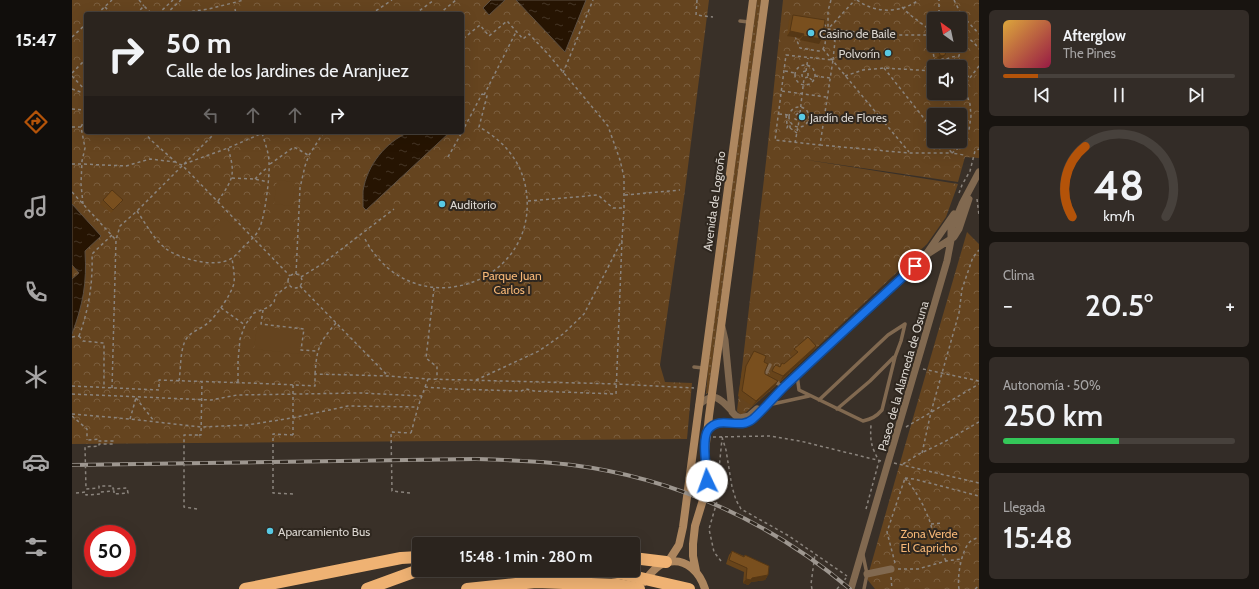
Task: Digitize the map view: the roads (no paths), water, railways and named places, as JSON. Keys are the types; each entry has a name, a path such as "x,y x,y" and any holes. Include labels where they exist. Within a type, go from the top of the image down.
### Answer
{"highway":[{"path":"245,589 401,558 412,557"},
{"path":"640,559 667,562"},
{"path":"367,589 412,573"},
{"path":"614,577 640,589"},
{"path":"467,589 536,582 619,579 689,589"}],"main road":[{"name":"Avenida de Logroño","path":"667,562 679,545 683,527 753,0"},
{"name":"Avenida de Logroño","path":"705,589 702,580 696,571 693,556 693,544 695,526 706,490 707,473 705,452 709,434 721,324 765,0"},
{"path":"640,589 650,574 667,562 681,562 696,571"}],"street":[{"name":"Paseo de la Alameda de Osuna","path":"851,589 947,261 951,240 951,230 970,187 979,172"},
{"path":"926,255 951,240 957,234 969,197 970,187"},
{"path":"699,405 705,399 717,397 725,403 736,416 745,418 749,416 782,389 926,255 962,204"},
{"name":"Avenida de Logroño","path":"721,324 725,340 732,412"},
{"path":"709,434 713,425 720,422 744,424 752,420 782,389"},
{"path":"867,574 891,569"}],"lane":[{"path":"740,21 750,22"},
{"path":"797,375 799,390 809,396 863,421 871,419 877,416 882,410 894,357 901,341 905,324 888,336 819,400"},
{"path":"837,409 870,381 894,357"},
{"path":"770,365 764,377 782,389"},
{"path":"694,366 704,368"},
{"path":"767,405 809,396"},
{"path":"862,552 867,574 864,589"}],"water":[{"path":"491,0 505,0 489,15 483,8"},
{"path":"516,0 586,0 565,52"},
{"path":"405,134 448,134 366,210 363,207 363,191 369,172 385,148"},
{"path":"72,204 101,236 85,251 85,284 79,313 72,334 72,279 79,273 72,265"}],"railway":[{"path":"72,465 475,459 572,465 610,471 648,480 684,492 720,507 788,543 820,565 850,589"}],"place":[{"name":"Casino de Baile","path":"811,33"},
{"name":"Polvorín","path":"888,53"},
{"name":"Jardín de Flores","path":"802,117"},
{"name":"Auditorio","path":"442,204"},
{"name":"Aparcamiento Bus","path":"270,531"}],"park label":[{"name":"Parque Juan Carlos I","path":"512,282"},
{"name":"Zona Verde El Capricho","path":"929,540"}]}
